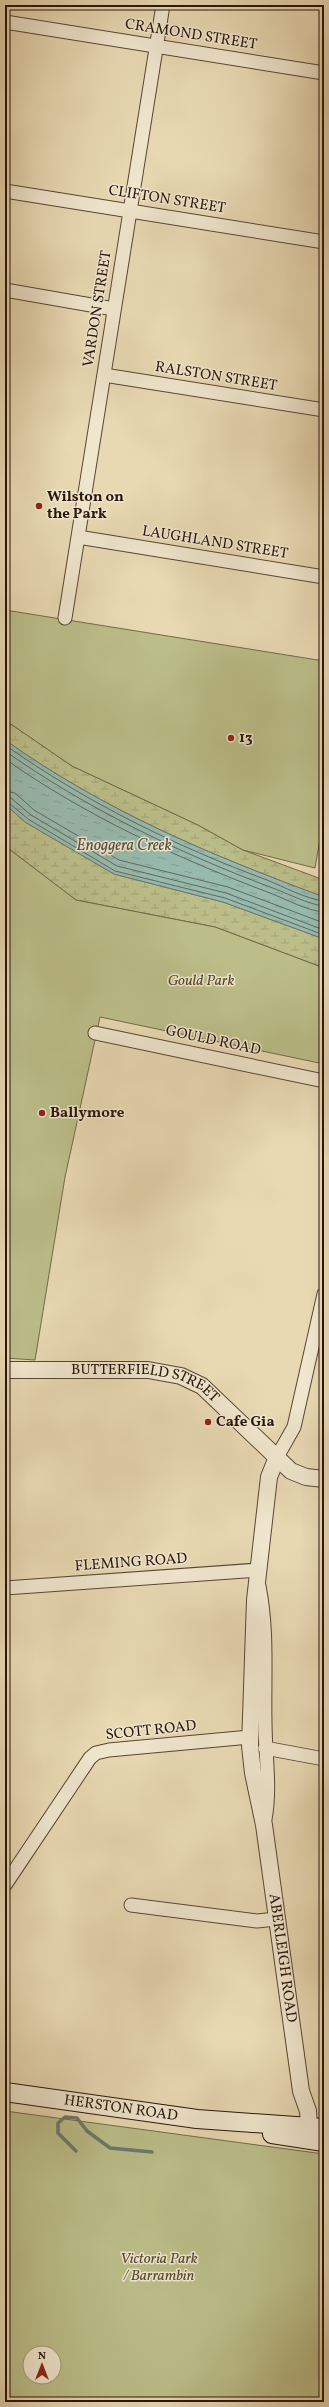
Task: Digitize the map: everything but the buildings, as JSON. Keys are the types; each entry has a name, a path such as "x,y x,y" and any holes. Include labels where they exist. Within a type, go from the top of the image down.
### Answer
{"main road":[{"name":"HERSTON ROAD","path":"5,2092 44,2099 197,2119 308,2130 324,2142"},
{"name":"HERSTON ROAD","path":"5,2100 44,2099"}],"street":[{"name":"VARDON STREET","path":"65,618 163,5"},
{"name":"CRAMOND STREET","path":"5,22 324,73"},
{"name":"CLIFTON STREET","path":"5,190 324,242"},
{"path":"5,290 114,309"},
{"name":"RALSTON STREET","path":"104,375 324,410"},
{"name":"LAUGHLAND STREET","path":"78,537 324,577"},
{"name":"GOULD ROAD","path":"95,1033 324,1081"},
{"path":"277,1457 294,1427 324,1294"},
{"name":"BUTTERFIELD STREET","path":"5,1370 148,1370 174,1373 202,1386 291,1471 299,1475 324,1479"},
{"name":"ABERLEIGH ROAD","path":"277,1457 269,1477 258,1573 254,1619 250,1737 253,1773 264,1825 276,1919 308,2130"},
{"name":"ABERLEIGH ROAD","path":"258,1573 266,1621 265,1748 267,1797 264,1825"},
{"name":"FLEMING ROAD","path":"5,1588 258,1573"},
{"name":"SCOTT ROAD","path":"5,1885 90,1758 96,1753 109,1750 250,1737"},
{"path":"265,1748 324,1759"},
{"path":"131,1905 257,1921 276,1919"}],"green space":[{"path":"5,610 324,661 324,816 315,868 243,850 198,825 72,766 5,720"},
{"path":"5,720 72,766 198,825 243,850 324,880 324,897 199,848 120,810 81,789 5,740"},
{"path":"5,804 25,822 114,874 223,902 324,939 324,968 215,927 76,900 5,846"},
{"name":"Gould Park","path":"5,846 76,900 215,927 324,968 324,1064 100,1017 65,1177 35,1360 5,1358"},
{"name":"Victoria Park / Barrambin","path":"5,2111 324,2154 324,2402 5,2402"}],"water":[{"name":"Enoggera Creek","path":"5,740 81,789 120,810 199,848 324,897 324,939 223,902 114,874 25,822 5,804"}],"waterway":[{"path":"76,2151 58,2133 58,2123 65,2117 77,2118 87,2131 110,2148 152,2152"}],"place":[{"name":"Wilston on the Park","path":"39,506"},
{"name":"13","path":"231,738"},
{"name":"Ballymore","path":"42,1113"},
{"name":"Cafe Gia","path":"208,1422"}]}
